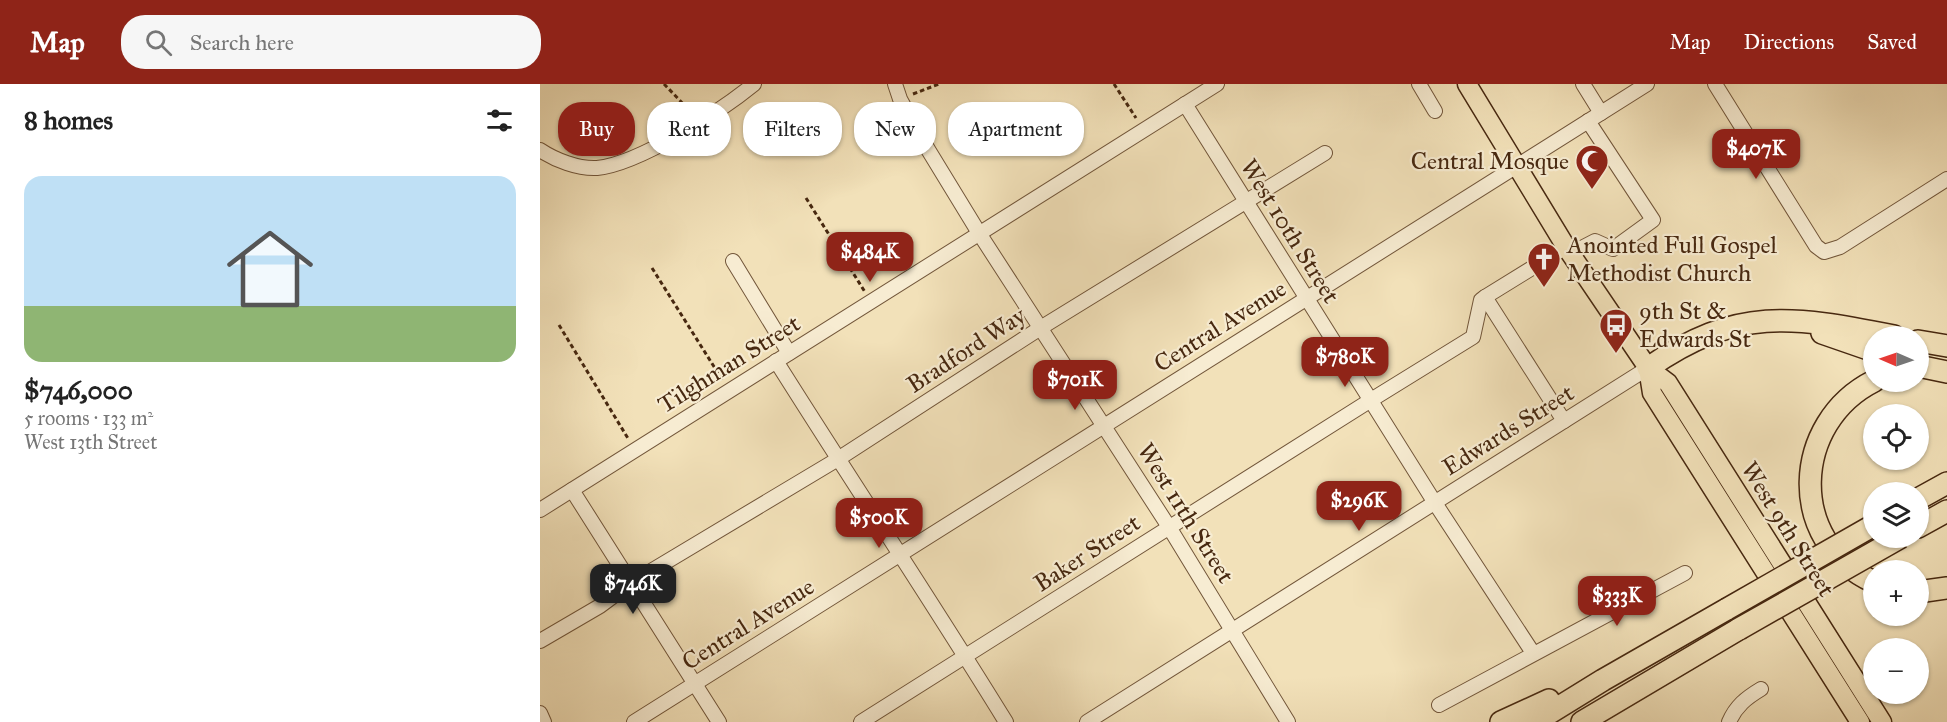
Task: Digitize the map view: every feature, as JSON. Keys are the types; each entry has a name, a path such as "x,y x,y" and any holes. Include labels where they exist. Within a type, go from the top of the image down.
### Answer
{"highway":[{"path":"1782,320 1863,347"},
{"path":"1647,368 1693,340 1723,328 1754,322 1782,320 1829,324 1863,330"},
{"path":"1929,343 1947,346"},
{"path":"1929,368 1947,372"},
{"path":"1929,371 1947,372"},
{"path":"1863,388 1849,397 1829,418 1816,444 1809,486 1814,515 1827,541 1845,563 1863,575"},
{"path":"1929,493 1947,483"},
{"path":"1929,521 1947,511"},
{"path":"1535,722 1603,680 1863,531"},
{"path":"1581,722 1882,548"},
{"path":"1929,590 1947,588"},
{"path":"1501,722 1563,694 1603,680"}],"main road":[{"name":"West 9th Street","path":"1467,84 1568,250 1647,368 1668,383 1882,722"},
{"name":"West 9th Street","path":"1647,368 1652,393 1860,722"}],"street":[{"path":"731,103 754,84"},
{"name":"West 11th Street","path":"895,84 900,99 921,138 979,233 1042,327 1169,527 1288,722"},
{"name":"Tilghman Street","path":"540,510 1217,84"},
{"path":"1419,84 1435,111"},
{"path":"1583,84 1601,113"},
{"name":"Central Avenue","path":"634,722 1647,84"},
{"path":"1715,84 1815,246 1824,252 1840,247 1945,186"},
{"name":"West 10th Street","path":"1185,104 1435,503 1533,654"},
{"path":"1564,421 1485,297 1568,250 1595,241 1613,249 1653,220 1588,121"},
{"path":"540,150 556,159 596,168 622,162 647,149"},
{"name":"Bradford Way","path":"540,641 600,606 631,583 838,459 1042,327 1325,153"},
{"path":"733,261 789,353"},
{"name":"Baker Street","path":"861,722 1473,337 1481,300 1485,297"},
{"path":"776,361 1006,722"},
{"name":"Edwards Street","path":"1087,722 1647,368"},
{"path":"572,490 719,722"},
{"path":"1439,705 1686,573"},
{"path":"1729,722 1735,709 1761,689"},
{"path":"540,713 544,722"}],"path":[{"path":"664,84 681,102"},
{"path":"900,99 939,84"},
{"path":"1114,84 1144,130"},
{"path":"806,198 870,301"},
{"path":"652,268 729,390"},
{"path":"559,326 635,449"}],"place":[{"name":"Central Mosque","path":"1592,190"},
{"name":"Anointed Full Gospel Methodist Church","path":"1544,288"},
{"name":"9th St & Edwards St","path":"1616,354"}]}
